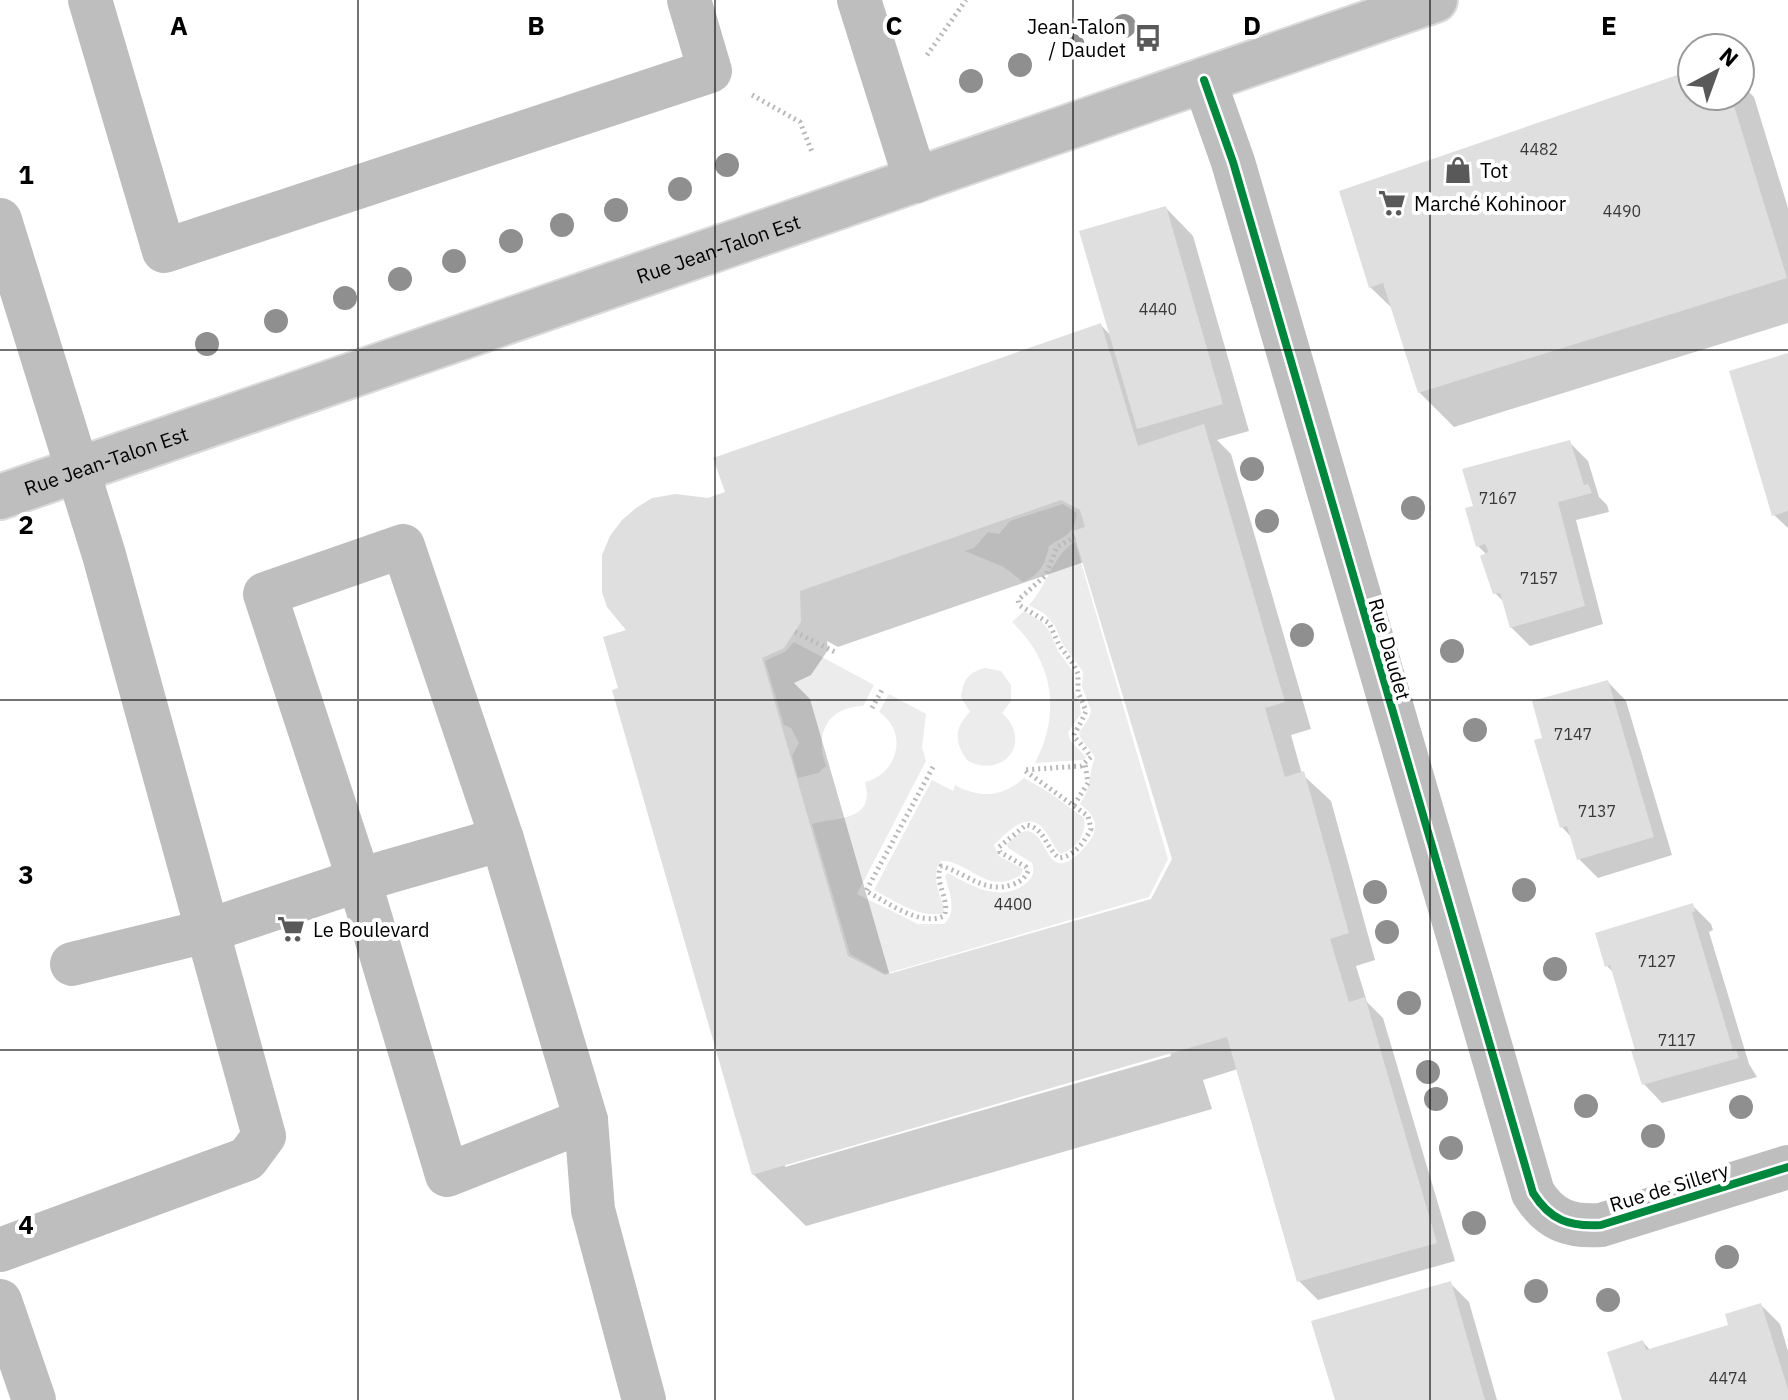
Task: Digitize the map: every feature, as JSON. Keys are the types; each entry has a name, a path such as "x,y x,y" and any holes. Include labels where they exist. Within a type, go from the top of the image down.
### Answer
{"main road":[{"path":"90,0 164,251 710,71 689,0"},
{"path":"859,0 916,181"},
{"name":"Rue Jean-Talon Est","path":"0,497 1435,0"},
{"name":"Rue Daudet","path":"1204,80 1233,162 1528,1181 1540,1204 1558,1220"},
{"path":"0,220 79,470 264,1136 247,1159 0,1250"},
{"path":"586,1120 447,1175 359,880 265,594 403,546 502,839 586,1120 593,1210 644,1400"},
{"path":"72,964 207,931 359,880 502,839"},
{"name":"Rue de Sillery","path":"1558,1220 1571,1225 1601,1225 1788,1167"},
{"path":"0,1301 34,1400"}],"path":[{"path":"931,69 926,56 966,0"},
{"path":"710,71 800,122 812,152"},
{"path":"933,767 866,891 917,916 940,919 947,912 938,873 941,866 979,885 1003,887 1023,879 1028,871 1000,852 999,847 1026,825 1039,831 1059,858 1070,856 1091,829 1088,816 1024,770 1085,764 1091,757 1073,738 1073,732 1086,711 1078,692 1078,674 1049,623 1019,605 1018,600 1046,575 1057,547 1075,537"},
{"path":"795,632 835,652"},
{"path":"872,708 882,690"},
{"path":"1074,805 1088,783 1085,764"}],"shaded area":[{"path":"1063,504 1077,513 1073,526 1068,534 1049,546 1041,568 1023,582 1004,567 965,551 974,548 988,532 999,534 1010,521"},
{"path":"1075,542 1168,859 1149,897 885,974 850,954 812,824 859,811 867,795 865,782 876,778 892,762 896,752 894,730 879,712 889,694 926,714 922,747 926,761 857,894 918,924 944,924 952,907 945,876 948,873 986,890 1016,890 1033,875 1032,863 1008,848 1007,844 1019,833 1028,831 1035,834 1050,856 1056,862 1063,863 1072,859 1093,836 1094,821 1080,804 1095,758 1079,732 1091,710 1082,687 1083,672 1062,643 1055,626 1045,614 1029,605 1061,554"},
{"path":"1024,611 1049,630 1058,651 1072,670 1081,714 1068,732 1070,740 1086,757 1084,760 1035,763 1048,726 1049,689 1037,654 1012,622"},
{"path":"794,642 874,685 863,706 840,711 826,725 822,744 826,766 818,773 798,778 792,756 799,743 791,728 784,725 765,661 786,651"},
{"path":"985,668 1001,671 1011,685 1011,701 1002,713 1011,724 1015,745 1003,761 993,765 968,761 958,742 961,724 970,712 961,697 963,686 970,675"},
{"path":"1024,778 1084,818 1082,836 1070,849 1060,854 1042,827 1029,821 1016,826 994,845 999,856 1023,869 1021,875 1010,880 991,881 957,864 941,861 936,878 944,909 941,914 915,911 874,890 932,780 953,791 955,785 991,794 1008,789"}],"building":[{"path":"1676,75 1676,112 1736,112 1787,278 1418,393 1383,283 1369,288 1339,191"},
{"path":"1166,206 1223,404 1137,429 1079,231"},
{"path":"1101,323 1138,446 1204,424 1285,702 1265,708 1285,777 1304,771 1349,933 1330,939 1349,1002 1365,997 1437,1243 1297,1282 1227,1037 752,1175 612,690 618,688 603,637 626,630 607,607 602,592 602,555 610,536 622,520 652,498 676,494 708,498 725,492 713,458","holes":["1061,500 1080,510 1085,527 1073,531 1172,859 1151,899 885,975 848,956 762,658 784,648 801,622 800,591"]},
{"path":"1788,353 1788,511 1772,516 1729,371"},
{"path":"1570,440 1584,485 1588,484 1592,493 1558,502 1585,606 1510,628 1500,593 1493,594 1480,556 1488,552 1487,548 1485,544 1476,547 1465,508 1473,506 1462,469"},
{"path":"1608,680 1654,837 1577,860 1567,826 1560,828 1534,740 1542,738 1532,701"},
{"path":"1693,903 1695,911 1692,913 1733,1050 1736,1049 1739,1058 1642,1085 1610,965 1605,967 1595,933"},
{"path":"1451,1281 1485,1400 1335,1400 1311,1321"},
{"path":"1761,1303 1788,1389 1788,1400 1622,1400 1607,1352 1643,1340 1646,1350 1728,1325 1725,1314"}],"cycle path":[{"path":"1204,80 1233,162 1533,1193 1546,1210 1561,1220 1579,1225 1601,1225 1788,1167"}],"place":[{"name":"Jean-Talon / Daudet","path":"1148,38"},
{"name":"Tot","path":"1458,170"},
{"name":"Marché Kohinoor","path":"1392,203"},
{"name":"Le Boulevard","path":"291,929"}]}
